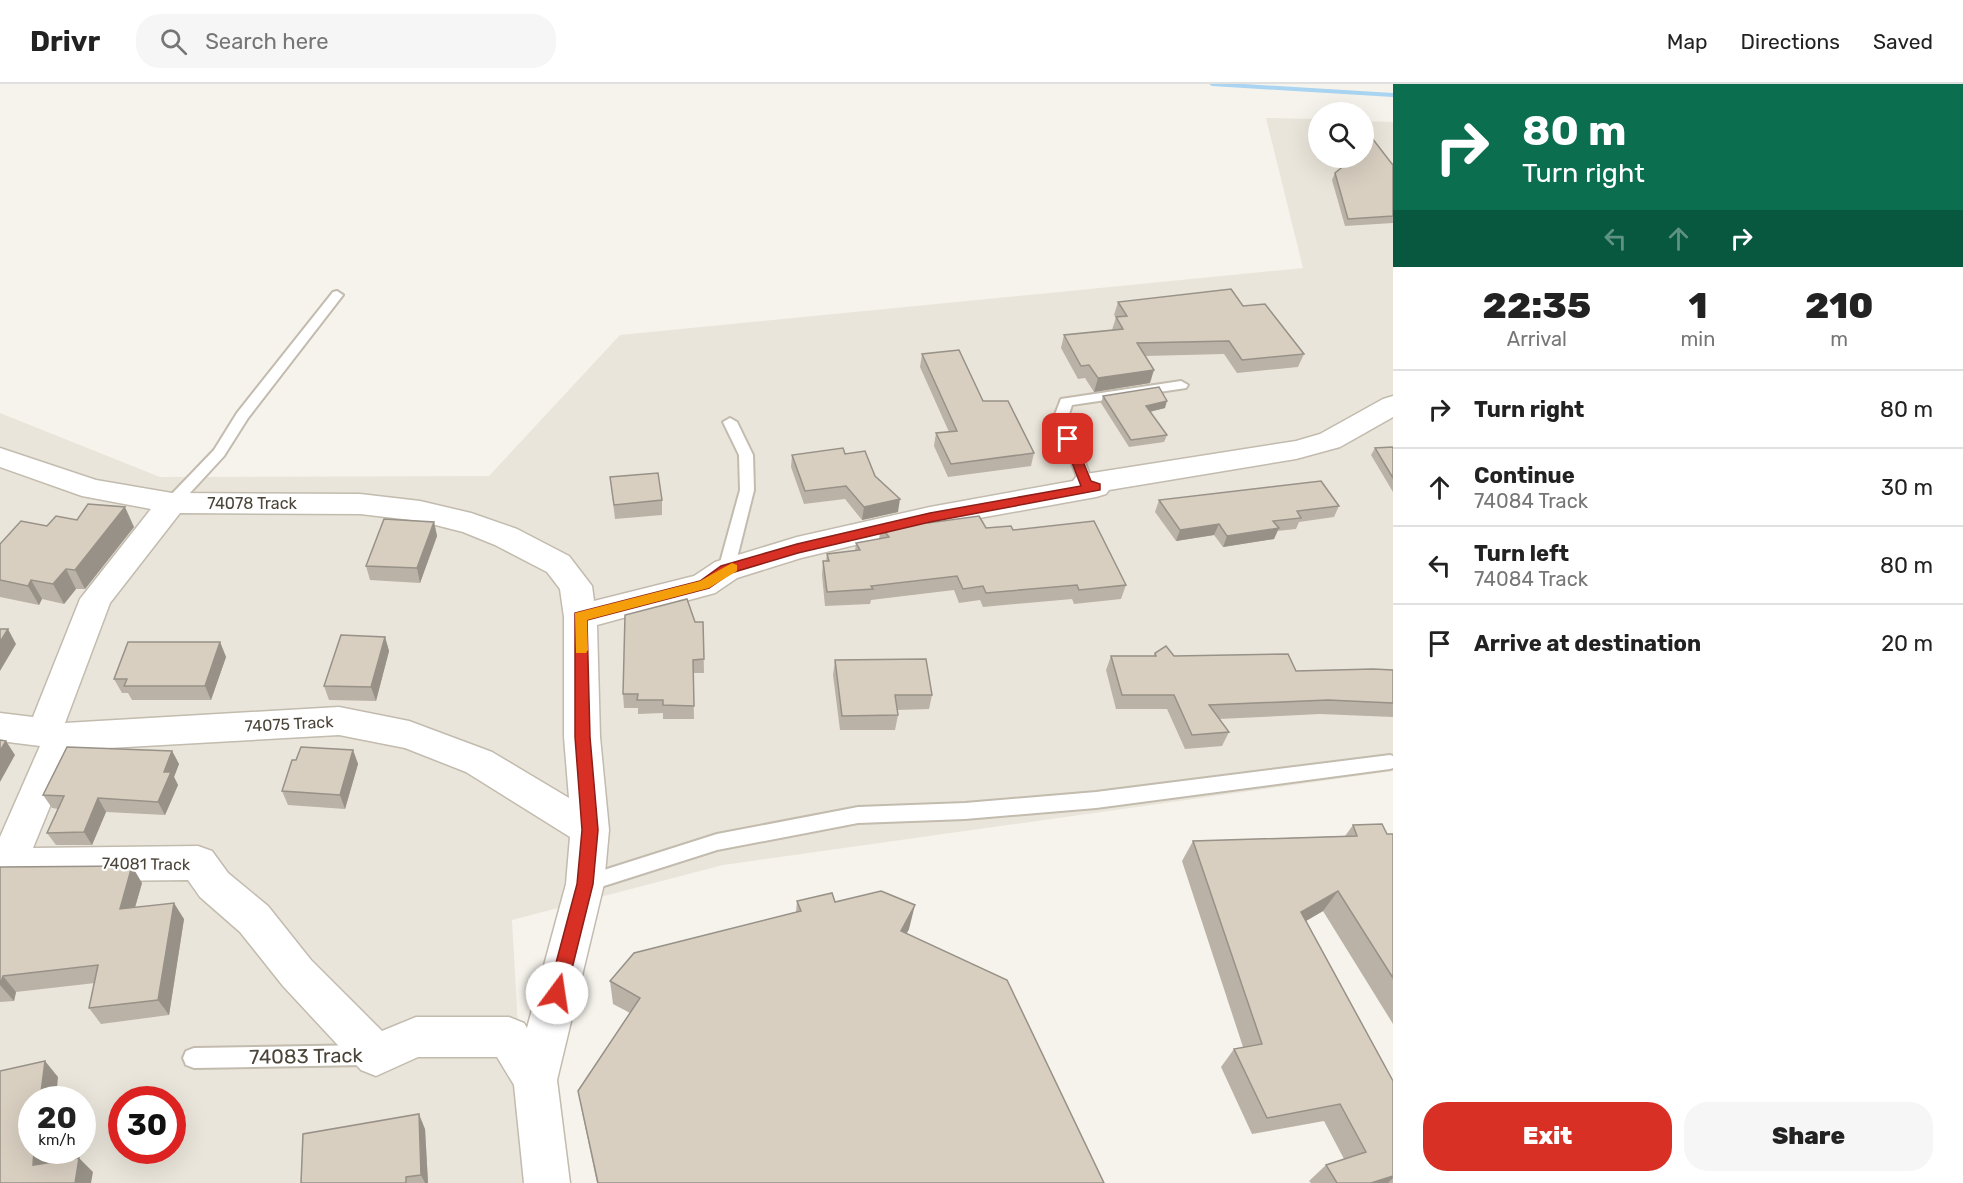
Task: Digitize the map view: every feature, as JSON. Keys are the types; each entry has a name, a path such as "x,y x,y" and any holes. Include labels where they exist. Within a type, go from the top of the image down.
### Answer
{"street":[{"path":"1086,484 1296,450 1330,441 1393,405"},
{"name":"74078 Track","path":"0,457 92,489 172,503 360,504 420,511 471,523 506,537 558,564 576,586 580,617 582,737 590,830 585,884 534,1080"},
{"path":"580,617 704,585 726,570 797,548 930,517 1096,487 1086,484"},
{"name":"74081 Track","path":"172,503 96,599 52,735 4,864 198,863 214,885 254,919 297,973 376,1054"},
{"name":"74075 Track","path":"0,727 52,735 339,721 409,735 479,762 590,830"},
{"name":"74083 Track","path":"376,1054 416,1037 509,1037 534,1080"},
{"path":"534,1080 547,1183"}],"lane":[{"path":"172,503 219,453 242,416 337,295"},
{"path":"1086,484 1061,417 1066,402 1181,385"},
{"path":"726,570 747,490 746,455 730,422"},
{"path":"585,884 717,842 858,815 965,811 1096,800 1390,762"},
{"name":"74083 Track","path":"194,1058 376,1054"}],"shaded area":[{"path":"1266,118 1308,119 1308,168 1374,168 1374,121 1393,122 1393,771 723,865 512,920 527,1183 0,1183 0,413 160,477 489,476 620,335 1303,268"}],"building":[{"path":"1374,141 1393,164 1393,216 1348,219 1335,173 1341,168 1374,168"},
{"path":"1231,289 1243,306 1265,304 1304,354 1242,360 1229,341 1137,343 1154,370 1098,378 1089,365 1081,366 1064,335 1123,329 1116,317 1127,316 1118,302"},
{"path":"959,350 983,401 1008,401 1034,453 951,464 936,433 957,431 922,354"},
{"path":"1159,387 1167,401 1146,406 1167,435 1131,440 1103,396"},
{"path":"1393,447 1393,478 1375,448"},
{"path":"843,448 845,454 865,451 875,476 900,499 864,507 846,486 805,491 792,455"},
{"path":"658,473 662,500 614,505 610,477"},
{"path":"1321,481 1339,506 1297,511 1301,518 1273,521 1279,528 1227,536 1219,524 1180,530 1159,500"},
{"path":"88,504 125,507 75,570 66,569 53,584 31,580 28,586 0,580 0,544 21,521 47,526 56,516 77,520"},
{"path":"979,516 986,528 1011,526 1013,530 1094,521 1126,585 1079,590 1077,585 986,593 983,586 963,589 957,576 871,586 873,589 827,592 823,561 829,561 827,554 860,550 856,543 889,537 881,527 922,518 928,523"},
{"path":"384,519 434,522 417,568 366,566"},
{"path":"687,599 695,622 703,622 704,659 693,660 694,706 663,705 663,700 637,700 638,694 623,694 625,615"},
{"path":"0,629 8,629 0,642"},
{"path":"341,635 385,637 371,687 324,686"},
{"path":"128,642 220,642 205,686 124,686 127,679 114,679"},
{"path":"1166,646 1174,656 1288,654 1296,671 1393,670 1393,703 1328,700 1209,705 1229,732 1192,735 1174,695 1122,695 1111,656 1156,656 1155,653"},
{"path":"926,659 932,695 895,695 898,715 842,716 835,660"},
{"path":"0,740 6,741 0,751"},
{"path":"67,747 172,751 164,772 171,772 158,802 98,798 84,832 47,833 64,796 43,795"},
{"path":"301,747 353,750 340,795 282,791 292,760 296,760"},
{"path":"1382,824 1387,834 1393,834 1393,978 1338,891 1301,912 1393,1081 1393,1176 1371,1183 1337,1183 1326,1165 1366,1152 1340,1104 1267,1118 1234,1049 1262,1044 1193,841 1357,836 1353,825"},
{"path":"132,866 120,909 174,903 158,1000 89,1008 98,965 3,976 0,985 0,867"},
{"path":"881,891 915,905 901,931 1007,980 1104,1183 598,1183 578,1091 640,998 610,981 634,953 801,911 797,901 832,893 835,902"},
{"path":"45,1061 42,1086 18,1086 18,1164 78,1164 75,1183 0,1183 0,1071"},
{"path":"419,1114 421,1175 406,1177 406,1183 301,1183 303,1134"}],"waterway":[{"path":"1212,84 1393,95"}],"slow traffic":[{"path":"581,650 580,617 704,585 732,568"}],"route":[{"path":"557,993 585,884 590,830 582,737 580,617 704,585 726,570 797,548 930,517 1096,487 1086,484 1068,439"}]}
